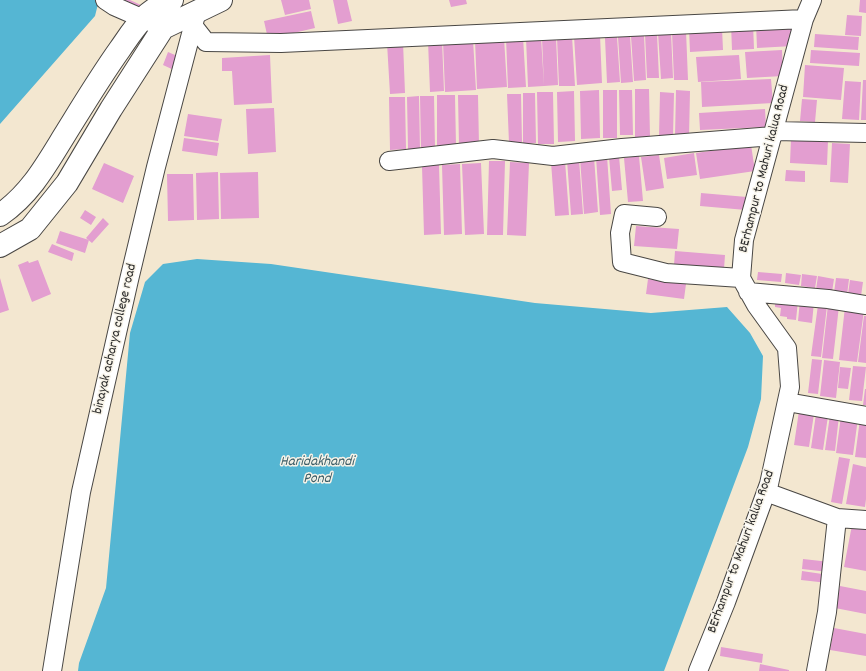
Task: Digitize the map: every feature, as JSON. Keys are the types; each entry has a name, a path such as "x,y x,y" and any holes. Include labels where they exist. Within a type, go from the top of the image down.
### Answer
{"highway":[{"path":"0,215 24,195 40,175 108,64 142,18 160,5 172,0"},
{"path":"0,246 30,229 67,183 111,109 163,28 192,18 221,0"}],"street":[{"path":"105,0 114,6 163,28"},
{"name":"BErhampur to Mahuri kalua Road","path":"698,671 726,602 769,484 790,387 787,348 756,306 744,285 744,240 804,19 812,0"},
{"path":"192,18 206,42 281,44 804,19"},
{"name":"binayak acharya college road","path":"52,671 83,484 132,265 192,18"},
{"path":"389,161 493,150 553,156 774,134 866,132"},
{"path":"657,217 624,214 620,232 622,262 666,273 866,305"},
{"path":"787,402 866,416"},
{"path":"766,492 837,518 866,520"},
{"path":"816,671 827,612 837,518"}],"water":[{"path":"0,0 99,0 95,16 0,124"},
{"name":"Haridakhandi Pond","path":"197,259 271,264 535,303 651,313 727,307 750,333 763,356 761,399 748,447 664,671 78,671 79,663 106,588 130,333 145,282 163,264"}],"building":[{"path":"111,0 130,0 143,6 140,13"},
{"path":"281,0 309,0 311,9 285,15"},
{"path":"333,0 347,0 352,21 338,24"},
{"path":"449,0 466,0 467,4 451,7"},
{"path":"860,0 866,0 866,13 859,12"},
{"path":"311,11 315,28 268,39 264,21"},
{"path":"847,15 862,16 861,36 845,35"},
{"path":"792,21 793,46 757,48 756,23"},
{"path":"753,23 754,49 732,50 731,24"},
{"path":"722,28 723,50 690,52 689,29"},
{"path":"686,31 688,80 674,80 672,32"},
{"path":"671,32 673,78 661,79 658,33"},
{"path":"645,34 657,34 659,78 647,78"},
{"path":"815,34 859,37 858,50 814,47"},
{"path":"600,35 602,83 577,85 574,36"},
{"path":"644,35 646,80 634,81 631,36"},
{"path":"572,36 575,86 559,86 557,37"},
{"path":"630,36 633,82 621,83 618,37"},
{"path":"523,37 526,87 508,88 506,38"},
{"path":"541,37 544,86 528,87 526,38"},
{"path":"556,37 558,85 544,86 542,38"},
{"path":"617,37 620,82 607,83 605,38"},
{"path":"504,38 507,87 477,89 475,40"},
{"path":"442,40 444,91 430,92 428,41"},
{"path":"473,40 476,90 445,92 443,41"},
{"path":"403,42 405,93 390,94 387,43"},
{"path":"782,50 783,76 747,78 745,52"},
{"path":"811,50 860,53 859,66 810,63"},
{"path":"168,52 182,58 176,71 163,65"},
{"path":"270,55 272,103 234,105 232,71 222,71 222,58"},
{"path":"739,55 741,79 698,82 696,57"},
{"path":"805,65 844,68 841,100 803,97"},
{"path":"771,79 773,103 702,107 701,82"},
{"path":"863,80 866,80 866,120 861,120"},
{"path":"845,81 861,82 859,120 842,119"},
{"path":"635,89 649,89 650,137 635,137"},
{"path":"599,90 600,138 581,139 580,91"},
{"path":"603,90 617,90 617,138 603,138"},
{"path":"619,90 632,90 633,135 620,135"},
{"path":"676,90 690,91 689,137 675,137"},
{"path":"574,91 575,141 558,142 557,92"},
{"path":"537,92 553,92 554,144 538,144"},
{"path":"660,92 674,93 673,137 659,137"},
{"path":"523,93 535,93 536,143 523,144"},
{"path":"507,94 521,94 522,142 509,143"},
{"path":"437,95 455,95 456,146 437,147"},
{"path":"458,95 478,95 479,146 459,146"},
{"path":"419,96 420,149 408,149 407,97"},
{"path":"420,96 434,96 435,148 421,148"},
{"path":"389,97 405,97 406,149 390,150"},
{"path":"802,99 817,100 815,122 800,121"},
{"path":"274,108 276,152 248,154 246,109"},
{"path":"765,109 766,127 700,130 699,113"},
{"path":"188,114 222,119 218,141 184,136"},
{"path":"184,138 219,143 217,156 182,151"},
{"path":"791,139 828,141 827,165 790,163"},
{"path":"832,143 850,144 848,183 830,182"},
{"path":"751,145 755,171 700,179 696,153"},
{"path":"694,153 697,175 667,179 664,158"},
{"path":"659,155 664,188 646,191 641,157"},
{"path":"607,156 611,214 600,215 596,157"},
{"path":"619,156 622,190 612,191 609,157"},
{"path":"639,156 643,201 628,202 624,158"},
{"path":"594,157 598,212 584,214 580,158"},
{"path":"579,159 583,214 571,215 567,160"},
{"path":"489,161 505,161 503,235 487,235"},
{"path":"565,161 569,215 555,216 551,162"},
{"path":"510,162 529,163 526,236 507,235"},
{"path":"104,163 134,176 123,203 92,189"},
{"path":"481,163 484,234 465,235 462,164"},
{"path":"460,164 462,234 444,235 442,165"},
{"path":"439,165 441,234 424,235 422,166"},
{"path":"786,170 805,171 805,182 785,181"},
{"path":"218,172 219,219 197,220 196,173"},
{"path":"258,172 259,218 221,219 220,173"},
{"path":"167,174 193,174 194,220 168,221"},
{"path":"701,193 747,197 746,210 700,206"},
{"path":"85,210 96,217 91,225 80,218"},
{"path":"103,218 109,224 92,243 86,238"},
{"path":"636,226 679,229 677,249 634,246"},
{"path":"60,231 89,240 85,253 56,243"},
{"path":"52,244 74,253 72,261 48,252"},
{"path":"675,251 725,255 724,269 674,265"},
{"path":"38,260 51,294 32,302 18,265 28,261 29,263"},
{"path":"758,272 782,274 781,282 757,280"},
{"path":"786,273 801,275 799,285 785,283"},
{"path":"802,274 817,276 815,288 801,286"},
{"path":"818,276 834,279 832,292 816,290"},
{"path":"0,278 9,310 0,313"},
{"path":"836,278 849,279 847,295 834,293"},
{"path":"648,279 686,284 684,299 646,294"},
{"path":"850,280 863,282 861,296 848,294"},
{"path":"775,299 798,301 796,320 787,319 787,317 780,316 781,308 775,307"},
{"path":"800,300 814,302 812,323 798,321"},
{"path":"818,305 827,306 821,357 811,356"},
{"path":"828,305 839,306 833,359 822,358"},
{"path":"845,307 864,310 857,362 839,360"},
{"path":"864,316 866,316 866,363 858,362"},
{"path":"812,359 822,360 818,394 808,393"},
{"path":"824,360 840,362 836,398 820,396"},
{"path":"853,366 866,367 862,401 849,400"},
{"path":"840,367 851,368 848,389 838,388"},
{"path":"865,389 866,405 863,405"},
{"path":"799,411 814,414 809,447 794,445"},
{"path":"816,414 828,416 823,450 811,448"},
{"path":"830,415 839,416 835,451 825,450"},
{"path":"841,416 858,418 853,455 836,453"},
{"path":"860,419 866,420 866,458 855,457"},
{"path":"839,457 850,459 842,504 831,502"},
{"path":"853,464 866,467 865,507 846,504"},
{"path":"852,525 866,528 866,571 844,567"},
{"path":"803,559 830,562 829,572 802,569"},
{"path":"802,571 829,575 828,583 801,580"},
{"path":"840,586 866,591 866,614 835,608"},
{"path":"834,628 866,634 866,656 830,650"},
{"path":"721,647 763,654 762,663 720,656"},
{"path":"760,664 789,670 789,671 759,671"}]}
